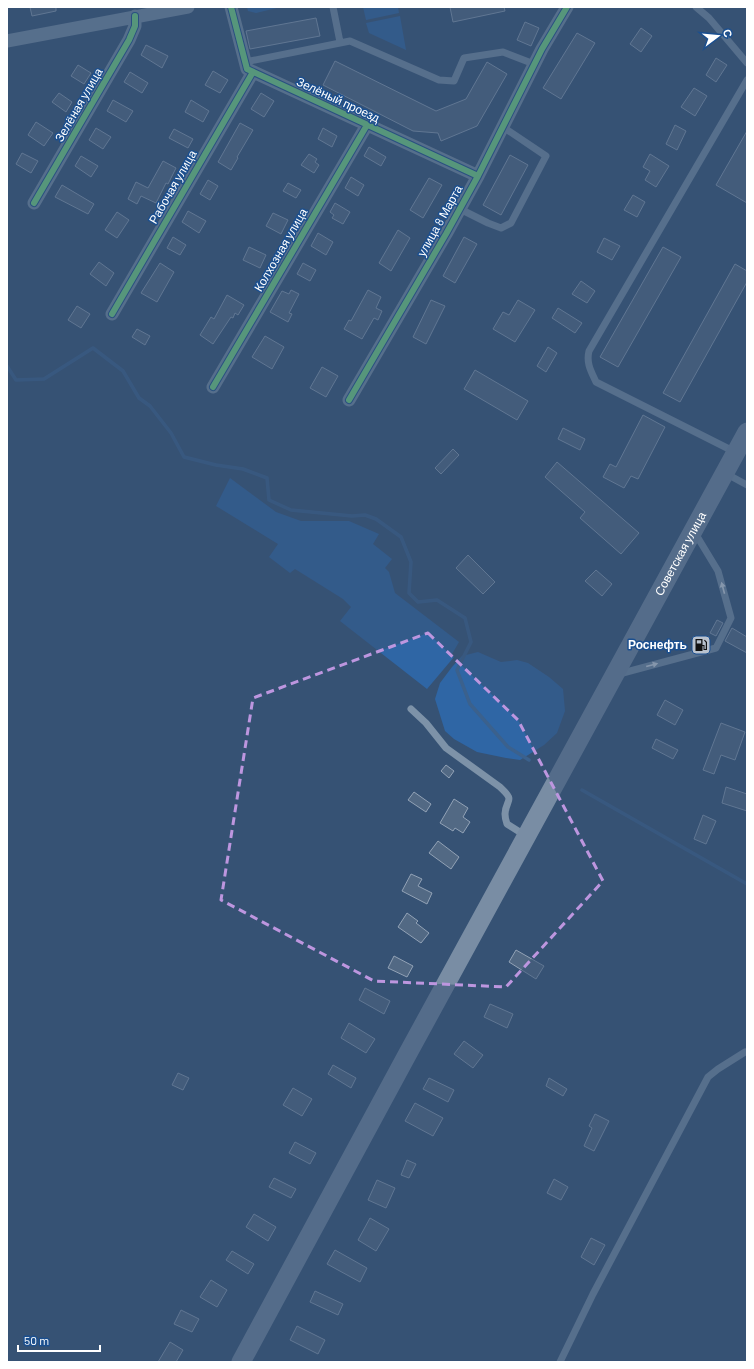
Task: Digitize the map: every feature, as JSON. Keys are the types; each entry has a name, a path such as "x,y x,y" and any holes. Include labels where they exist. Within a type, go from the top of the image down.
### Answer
{"main road":[{"name":"Советская улица","path":"241,1362 747,432"}],"street":[{"path":"7,41 188,7"},
{"path":"231,7 249,67"},
{"name":"улица 8 Марта","path":"349,400 460,209 534,64 567,7"},
{"name":"Зелёная улица","path":"34,203 129,40 135,26 135,16"},
{"name":"Зелёный проезд","path":"249,67 367,125 478,176"},
{"name":"Рабочая улица","path":"112,314 249,67"},
{"name":"Колхозная улица","path":"214,387 367,125"}],"lane":[{"path":"333,7 340,42"},
{"path":"696,7 709,18 747,63"},
{"path":"249,67 340,42 350,41 439,80 454,81 464,58 503,52 534,64"},
{"path":"736,452 596,382 589,368 587,359 589,351 747,80"},
{"path":"460,209 501,228 511,223 546,156 503,127"},
{"path":"725,473 747,485"},
{"path":"615,675 716,648 731,618 718,571 694,530"},
{"path":"411,709 446,748 508,794 510,800 505,813 507,824 527,836"},
{"path":"560,1362 593,1294 708,1077 745,1052"}],"highlighted area":[{"path":"428,633 518,720 603,881 506,987 374,981 221,900 253,698"}],"shaded area":[{"path":"247,7 281,7 256,13 248,11"},
{"path":"363,7 398,7 399,13 366,20"},
{"path":"400,16 406,50 369,33 366,23"},
{"path":"230,478 276,512 301,521 349,521 379,534 373,544 392,559 385,568 389,572 395,593 459,642 452,654 454,657 427,689 340,621 351,607 343,599 295,569 290,573 269,557 278,544 216,506"},
{"path":"478,652 501,662 517,660 528,663 549,677 563,689 565,711 557,733 544,745 520,760 477,752 454,739 445,731 435,699 440,683 462,656"}],"building":[{"path":"30,7 56,7 56,11 32,16"},
{"path":"450,7 504,7 505,11 453,22"},
{"path":"316,18 320,36 250,49 246,31"},
{"path":"525,22 539,28 531,46 517,40"},
{"path":"641,28 652,36 641,52 630,44"},
{"path":"577,33 595,43 561,99 543,88"},
{"path":"146,45 168,56 162,68 141,55"},
{"path":"716,58 727,65 716,82 706,75"},
{"path":"335,61 436,111 466,99 487,62 507,74 477,126 441,141 438,133 413,131 323,85"},
{"path":"78,65 91,73 84,84 71,76"},
{"path":"213,71 228,80 220,93 205,85"},
{"path":"130,72 148,83 142,93 124,82"},
{"path":"694,88 707,96 695,116 681,107"},
{"path":"59,93 72,102 66,112 52,102"},
{"path":"261,93 274,101 264,117 251,109"},
{"path":"113,100 133,111 126,122 107,111"},
{"path":"191,100 209,111 203,122 185,112"},
{"path":"36,122 53,133 44,146 28,135"},
{"path":"240,123 253,130 231,170 218,162"},
{"path":"675,125 686,131 677,150 666,144"},
{"path":"96,128 111,137 103,149 89,140"},
{"path":"323,128 337,136 332,147 318,139"},
{"path":"174,129 193,139 188,148 169,138"},
{"path":"747,131 747,203 716,185"},
{"path":"369,147 386,157 381,166 364,156"},
{"path":"22,153 38,161 31,173 16,164"},
{"path":"309,154 317,159 315,162 319,165 314,173 301,165"},
{"path":"650,154 669,166 656,187 645,180 650,171 643,167"},
{"path":"510,155 528,165 501,215 483,205"},
{"path":"81,156 98,166 91,177 75,166"},
{"path":"163,161 176,168 168,184 166,183 156,203 141,196 137,204 128,199 136,182 148,188"},
{"path":"351,177 364,185 358,196 345,188"},
{"path":"429,178 442,185 423,218 410,210"},
{"path":"208,180 218,186 210,200 200,194"},
{"path":"288,183 301,190 296,198 283,191"},
{"path":"62,185 94,204 88,214 55,197"},
{"path":"633,195 645,202 637,217 624,210"},
{"path":"335,203 350,212 343,224 332,218 334,215 330,212"},
{"path":"188,211 206,221 199,233 182,222"},
{"path":"117,212 129,220 117,238 105,230"},
{"path":"273,213 288,220 281,234 266,226"},
{"path":"398,230 410,238 391,271 379,263"},
{"path":"318,233 333,242 326,255 311,246"},
{"path":"173,237 186,245 180,255 167,248"},
{"path":"464,237 477,244 455,283 443,276"},
{"path":"604,238 620,246 612,260 597,252"},
{"path":"249,247 266,255 260,268 243,260"},
{"path":"663,247 681,257 618,367 600,357"},
{"path":"99,262 114,273 106,286 90,274"},
{"path":"160,263 174,272 157,302 141,293"},
{"path":"303,263 316,270 310,281 297,274"},
{"path":"735,264 747,271 747,282 680,402 663,393"},
{"path":"581,281 595,291 587,303 572,294"},
{"path":"291,290 299,294 289,313 292,314 288,322 270,312 282,291 289,294"},
{"path":"368,290 381,297 376,308 382,311 378,320 374,318 362,339 344,329 349,320 351,321"},
{"path":"227,295 244,305 238,315 235,313 233,318 231,317 213,344 200,335 211,317 214,319"},
{"path":"431,300 445,306 426,344 413,337"},
{"path":"518,300 535,310 515,342 493,329 503,312 509,315"},
{"path":"77,306 90,314 81,328 68,320"},
{"path":"558,308 582,323 575,333 552,318"},
{"path":"137,329 150,336 145,345 132,337"},
{"path":"265,336 284,347 272,369 252,357"},
{"path":"548,347 557,353 546,372 537,366"},
{"path":"322,367 338,376 326,397 310,388"},
{"path":"475,370 528,401 517,420 464,389"},
{"path":"643,415 665,427 638,479 631,476 624,488 603,477 610,464 616,467"},
{"path":"563,428 585,439 580,450 558,439"},
{"path":"453,449 459,455 441,474 435,468"},
{"path":"557,462 639,533 621,554 580,518 585,512 545,477"},
{"path":"468,555 495,582 483,594 456,568"},
{"path":"596,570 612,584 602,596 585,581"},
{"path":"717,620 723,623 716,636 710,633"},
{"path":"732,628 747,637 747,653 725,641"},
{"path":"665,700 683,710 675,725 657,715"},
{"path":"721,723 745,732 735,760 721,755 714,774 703,770"},
{"path":"656,739 678,750 673,759 652,748"},
{"path":"446,765 454,771 449,778 441,771"},
{"path":"726,787 747,794 747,811 722,803"},
{"path":"414,792 431,804 426,812 408,800"},
{"path":"454,799 468,808 463,817 470,822 463,833 455,828 453,831 440,823"},
{"path":"703,815 716,821 706,844 694,839"},
{"path":"438,841 459,857 451,869 429,853"},
{"path":"411,874 422,879 418,886 432,893 427,904 402,891"},
{"path":"407,913 418,921 416,923 429,933 421,943 398,927"},
{"path":"516,950 544,966 536,979 509,962"},
{"path":"394,956 413,966 407,977 388,968"},
{"path":"365,988 390,1001 384,1014 359,1000"},
{"path":"490,1004 513,1014 507,1028 484,1017"},
{"path":"349,1023 375,1039 366,1053 341,1038"},
{"path":"464,1041 483,1055 473,1068 454,1054"},
{"path":"333,1065 356,1078 351,1088 328,1074"},
{"path":"178,1073 189,1078 183,1090 172,1085"},
{"path":"429,1078 454,1090 448,1102 423,1089"},
{"path":"549,1078 567,1089 563,1096 546,1086"},
{"path":"293,1088 312,1099 302,1116 283,1105"},
{"path":"415,1103 443,1118 433,1136 405,1121"},
{"path":"595,1114 609,1121 594,1151 584,1146 592,1128 589,1126"},
{"path":"295,1142 316,1153 310,1164 289,1153"},
{"path":"407,1160 416,1164 409,1178 401,1175"},
{"path":"274,1178 296,1189 291,1198 269,1187"},
{"path":"554,1179 568,1187 561,1200 547,1193"},
{"path":"377,1180 395,1188 386,1208 368,1200"},
{"path":"254,1214 276,1227 268,1241 246,1227"},
{"path":"370,1218 389,1229 376,1251 358,1240"},
{"path":"591,1238 605,1245 594,1265 581,1257"},
{"path":"335,1250 367,1268 360,1282 327,1264"},
{"path":"232,1251 254,1264 248,1274 226,1260"},
{"path":"211,1280 227,1290 217,1307 200,1297"},
{"path":"315,1291 343,1304 338,1315 310,1302"},
{"path":"181,1310 199,1319 192,1332 174,1324"},
{"path":"297,1326 325,1340 318,1354 290,1340"},
{"path":"170,1342 183,1350 176,1362 158,1362"}],"waterway":[{"path":"7,366 16,380 44,379 93,348 123,371 139,398 150,406 171,433 184,457 216,465 243,469 267,478 269,500 291,510 352,516 365,515 376,519 401,537 411,562 409,593 418,602 437,600 465,618 471,642 457,670 470,704 508,747 529,760"},
{"path":"582,790 747,884"}],"cycle path":[{"path":"231,7 247,69 478,176"},
{"path":"349,400 446,234 478,176 542,49 567,7"},
{"path":"34,203 129,40 135,26 135,16"},
{"path":"112,314 253,72"},
{"path":"213,387 367,125"}],"place":[{"name":"Роснефть","path":"701,645"}]}
